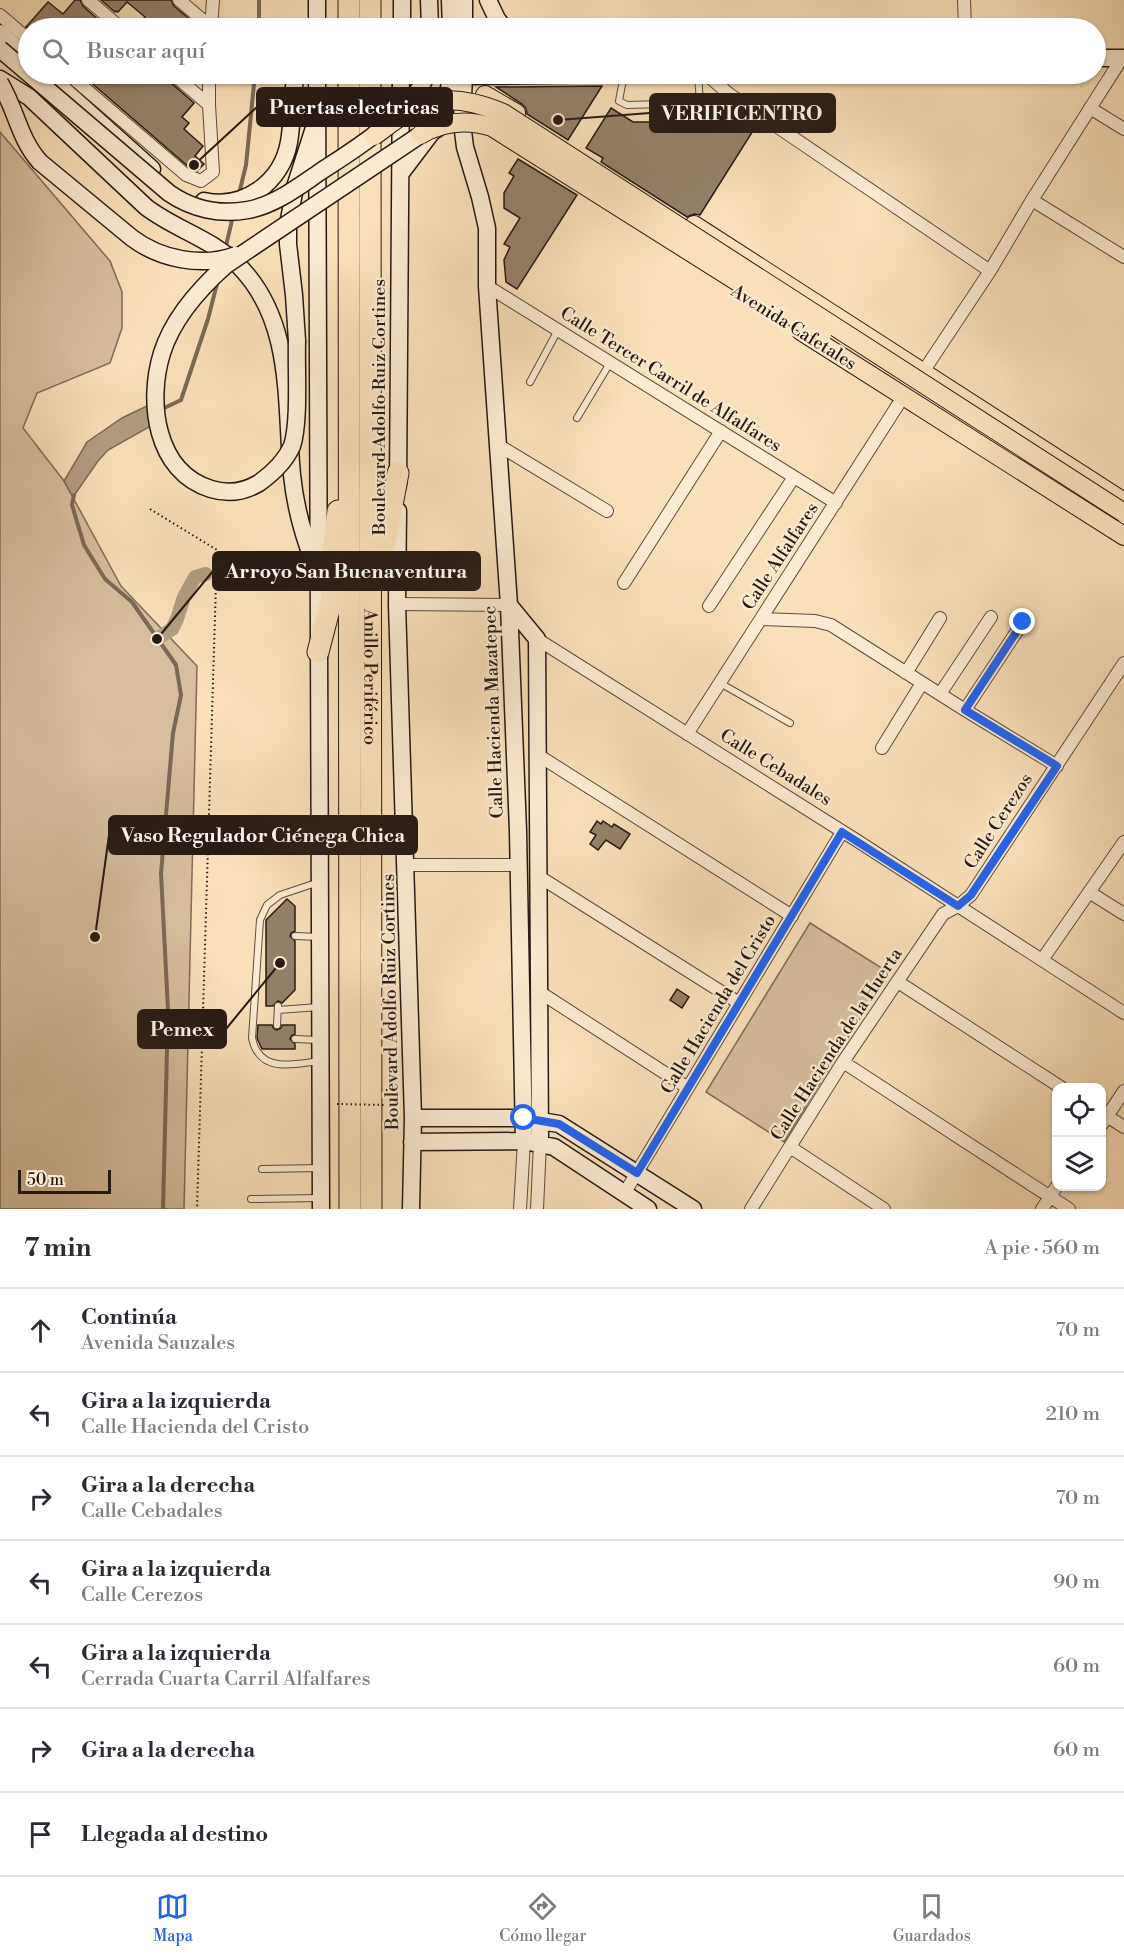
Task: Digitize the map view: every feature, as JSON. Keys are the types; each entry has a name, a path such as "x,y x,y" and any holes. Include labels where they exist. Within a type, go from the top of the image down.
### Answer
{"highway":[{"path":"349,0 349,18"},
{"path":"370,0 370,18"},
{"name":"Anillo Periférico","path":"349,84 350,1209"},
{"name":"Anillo Periférico","path":"370,84 371,1209"},
{"path":"318,652 331,602 337,518 349,451"},
{"path":"372,615 398,473"}],"main road":[{"path":"402,0 402,18"},
{"path":"429,0 430,18"},
{"path":"486,18 487,0"},
{"path":"487,0 498,18"},
{"path":"313,18 317,2"},
{"path":"317,2 317,18"},
{"path":"453,18 455,2"},
{"path":"455,2 461,18"},
{"path":"0,33 18,49"},
{"path":"0,49 18,64"},
{"path":"1106,58 1123,58"},
{"path":"0,81 32,153 140,244 192,261 227,259 250,250"},
{"path":"0,81 29,97 146,207 165,221 209,242 235,262 255,285 271,313 278,333 284,362 295,496 304,535 318,572"},
{"path":"41,84 178,200 198,208 229,211 248,210 284,196 420,106 441,100 468,102 503,112 1124,513"},
{"path":"57,84 168,183 189,196 216,203 231,203 248,198 258,192 281,164 288,144 295,84"},
{"path":"317,84 321,1204"},
{"name":"Boulevard Adolfo Ruiz Cortines","path":"401,84 397,604 413,1118 411,1209"},
{"path":"374,136 414,95 421,84"},
{"path":"420,135 440,112 454,84"},
{"name":"Calle Hacienda Mazatepec","path":"460,84 465,147 487,228 488,286 508,605 518,865 530,1052 532,1142"},
{"path":"401,173 432,132 442,126 462,123 484,84"},
{"path":"485,84 485,132"},
{"name":"Avenida Cafetales","path":"487,84 537,126 1124,502"},
{"path":"317,119 295,186 288,225 297,341 294,437 288,454 277,469 254,486 229,492 202,486 185,476 168,454 156,414 156,383 162,353 175,325 193,299 226,265 250,250 420,135 440,125 460,121 492,127 822,335 878,377 883,384"},
{"name":"Avenida Cafetales","path":"462,123 485,132 516,150 958,433 1124,536"},
{"path":"516,150 512,141 521,128 537,126"},
{"path":"958,433 953,426 954,413 962,407 979,408"},
{"name":"Calle Cebadales","path":"508,605 537,639"},
{"name":"Calle Hacienda Mazatepec","path":"530,1052 538,991 537,639"},
{"path":"518,831 538,830"},
{"path":"413,1118 531,1119 559,1124 693,1209"},
{"path":"572,1160 585,1141"},
{"path":"412,1142 532,1142 554,1148 648,1209"}],"street":[{"path":"88,0 109,18"},
{"path":"179,0 200,18"},
{"path":"212,18 213,0"},
{"path":"964,0 965,18"},
{"path":"0,15 18,30"},
{"path":"1106,84 1123,58"},
{"path":"80,84 186,175 201,181 213,172 209,84"},
{"path":"184,84 208,105"},
{"path":"718,84 990,271"},
{"path":"923,372 990,271 1106,84"},
{"path":"1090,108 1124,129"},
{"path":"1032,200 1124,257"},
{"name":"Calle Tercer Carril de Alfalfares","path":"488,286 836,503"},
{"name":"Calle Alfalfares","path":"687,734 903,397"},
{"path":"624,584 721,431"},
{"path":"498,445 607,511"},
{"path":"709,606 794,477"},
{"path":"397,604 508,605"},
{"path":"940,694 992,617"},
{"path":"906,673 940,618"},
{"path":"761,619 815,621 831,625 1057,766"},
{"path":"965,710 1023,622"},
{"name":"Calle Cebadales","path":"537,639 1124,1013"},
{"name":"Calle Cerezos","path":"958,906 971,895 1124,663"},
{"path":"882,748 922,683"},
{"path":"538,755 792,916"},
{"name":"Calle Hacienda del Cristo","path":"624,1194 842,832"},
{"path":"1042,960 1124,842"},
{"path":"406,865 518,865"},
{"path":"538,876 739,1003"},
{"path":"1089,892 1124,914"},
{"name":"Calle Hacienda de la Huerta","path":"751,1209 843,1062 943,914 958,906"},
{"path":"898,982 1054,1083"},
{"path":"538,991 688,1088"},
{"path":"843,1062 1054,1192 1069,1209"},
{"path":"1106,1114 1124,1091"},
{"path":"1106,1119 1124,1127"},
{"name":"Calle Hacienda Mazatepec","path":"520,1209 532,1142"},
{"name":"Calle Hacienda Mazatepec","path":"532,1142 537,1209"},
{"path":"790,1147 884,1209"},
{"path":"1042,1209 1054,1192"}],"lane":[{"path":"623,84 620,101 622,104 700,103 729,94"},
{"path":"699,84 700,103"},
{"path":"530,382 558,330"},
{"path":"576,418 610,362"},
{"path":"720,682 790,723"},
{"path":"320,882 280,895 267,905 260,920 252,1038 257,1053 270,1063 320,1061"},
{"path":"295,936 320,937"},
{"path":"278,1025 278,1008 320,1007"},
{"path":"295,1039 320,1040"},
{"path":"262,1169 321,1168"},
{"path":"251,1199 321,1204"}],"path":[{"path":"150,509 217,550 197,1209"},
{"path":"338,1104 386,1105"}],"shaded area":[{"path":"0,132 110,261 122,292 122,328 110,363 37,393 23,428 64,481 121,586 197,666 184,1209 0,1209"},
{"path":"153,403 158,422 108,450 73,497 64,481 87,442 122,418"},
{"path":"810,923 888,972 784,1142 706,1092"}],"building":[{"path":"75,0 80,0 96,18 34,18 48,2 63,14"},
{"path":"101,0 171,0 174,6 188,18 144,18 127,2 118,12"},
{"path":"93,84 173,84 194,103 182,117 189,123 184,129 203,146 195,156 204,164 197,171 190,168"},
{"path":"602,86 568,140 527,114 522,104 496,87"},
{"path":"611,108 633,122 748,122 756,126 700,215 694,214 687,217 601,162 603,158 586,148"},
{"path":"518,159 577,195 517,289 506,282 504,260 510,247 504,244 520,218 504,208 504,193 514,176 509,173"},
{"path":"597,821 601,824 603,821 612,827 614,824 630,834 620,849 606,840 598,850 590,844 596,835 590,832"},
{"path":"287,899 295,906 295,931 290,936 295,941 295,990 282,1003 278,1001 273,1006 266,1006 266,920"},
{"path":"677,989 689,997 682,1008 670,1000"},
{"path":"258,1025 272,1025 277,1030 282,1025 295,1025 295,1034 290,1039 295,1044 295,1049 262,1049 257,1038"}],"waterway":[{"path":"259,0 259,18"},
{"path":"239,194 246,165 254,84"},
{"path":"225,250 233,216"},
{"path":"160,410 181,400 208,319 218,280"},
{"path":"74,495 72,505 84,545 105,579 132,602 176,665 181,695 173,733 161,873 168,1010 163,1209"},
{"path":"157,639 172,629 184,597 195,577 206,574"}],"place":[{"name":"VERIFICENTRO","path":"558,120"},
{"name":"Puertas electricas","path":"194,165"},
{"name":"Arroyo San Buenaventura","path":"157,639"},
{"name":"Vaso Regulador Ciénega Chica","path":"95,937"},
{"name":"Pemex","path":"280,963"}],"route":[{"path":"524,1118 559,1124 637,1173 842,832 958,906 971,895 1057,766 965,710 1023,622"}]}
